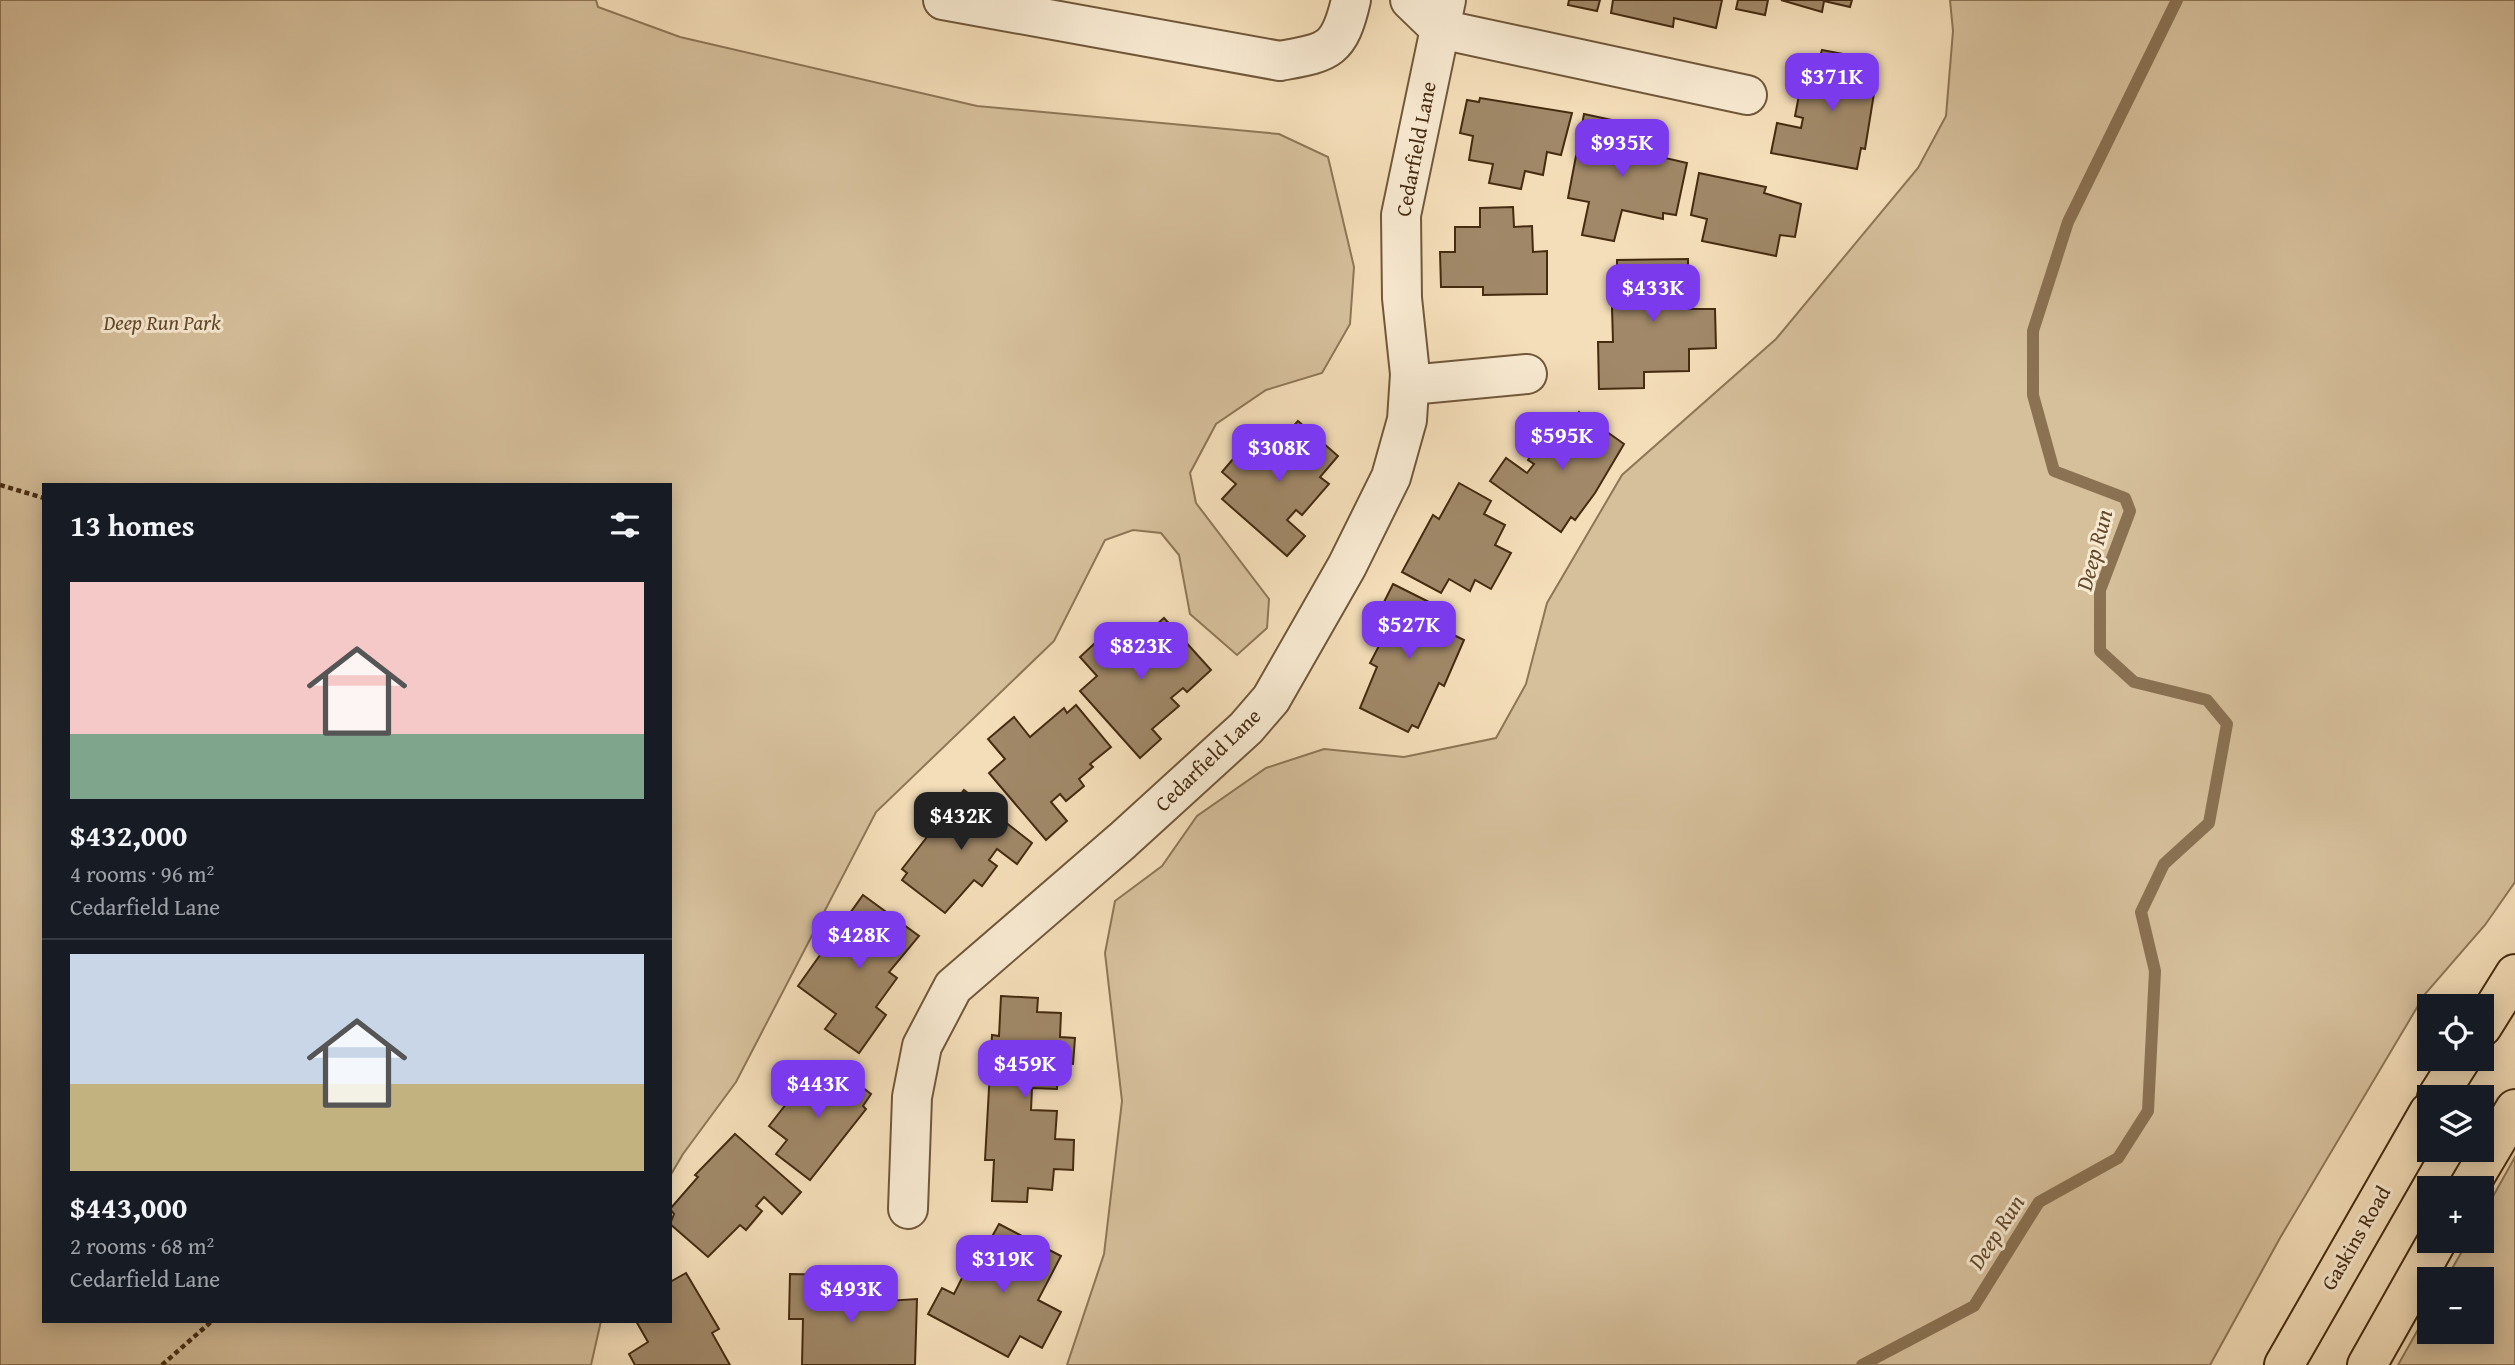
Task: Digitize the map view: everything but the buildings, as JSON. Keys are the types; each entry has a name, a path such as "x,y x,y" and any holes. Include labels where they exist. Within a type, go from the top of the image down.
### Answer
{"main road":[{"path":"2494,1008 2515,974"},
{"path":"2475,1176 2515,1109"},
{"name":"Gaskins Road","path":"2284,1365 2417,1133"},
{"path":"2367,1365 2430,1253"}],"street":[{"path":"943,0 1280,61 1324,53 1345,28 1351,0"},
{"path":"1410,0 1443,14 1747,95"},
{"name":"Cedarfield Lane","path":"908,1209 912,1097 922,1046 953,987 1122,841 1246,728 1271,699 1347,566 1391,477 1408,420 1409,385 1402,298 1401,215 1443,14"},
{"path":"1409,385 1527,374"}],"path":[{"path":"0,485 42,497"},
{"path":"162,1365 210,1323"}],"green space":[{"name":"Deep Run Park","path":"0,0 596,0 598,7 680,37 977,106 1279,134 1328,157 1354,267 1350,324 1322,373 1266,390 1216,424 1190,473 1196,503 1269,599 1267,628 1237,655 1190,614 1179,555 1161,533 1133,530 1105,540 1054,641 876,812 736,1082 672,1173 672,483 42,483 42,1323 601,1323 591,1365 0,1365"},
{"path":"1950,0 2515,0 2515,882 2485,925 2425,994 2417,994 2417,1007 2280,1238 2210,1365 1067,1365 1104,1254 1122,1101 1105,953 1115,901 1162,866 1197,816 1266,768 1324,749 1404,757 1496,738 1526,684 1547,603 1622,475 1776,339 1918,168 1946,116 1953,31"},
{"path":"2515,1157 2515,1365 2398,1365 2417,1331 2417,1344 2494,1344 2494,1267 2453,1267 2461,1253 2494,1253 2494,1195"}],"waterway":[{"name":"Deep Run","path":"1862,1365 1974,1306 2039,1202 2118,1158 2148,1111 2155,971 2141,912 2164,864 2209,823 2227,724 2207,700 2134,682 2100,651 2100,590 2130,511 2125,498 2054,471 2033,395 2033,331 2068,222 2177,0"}]}
